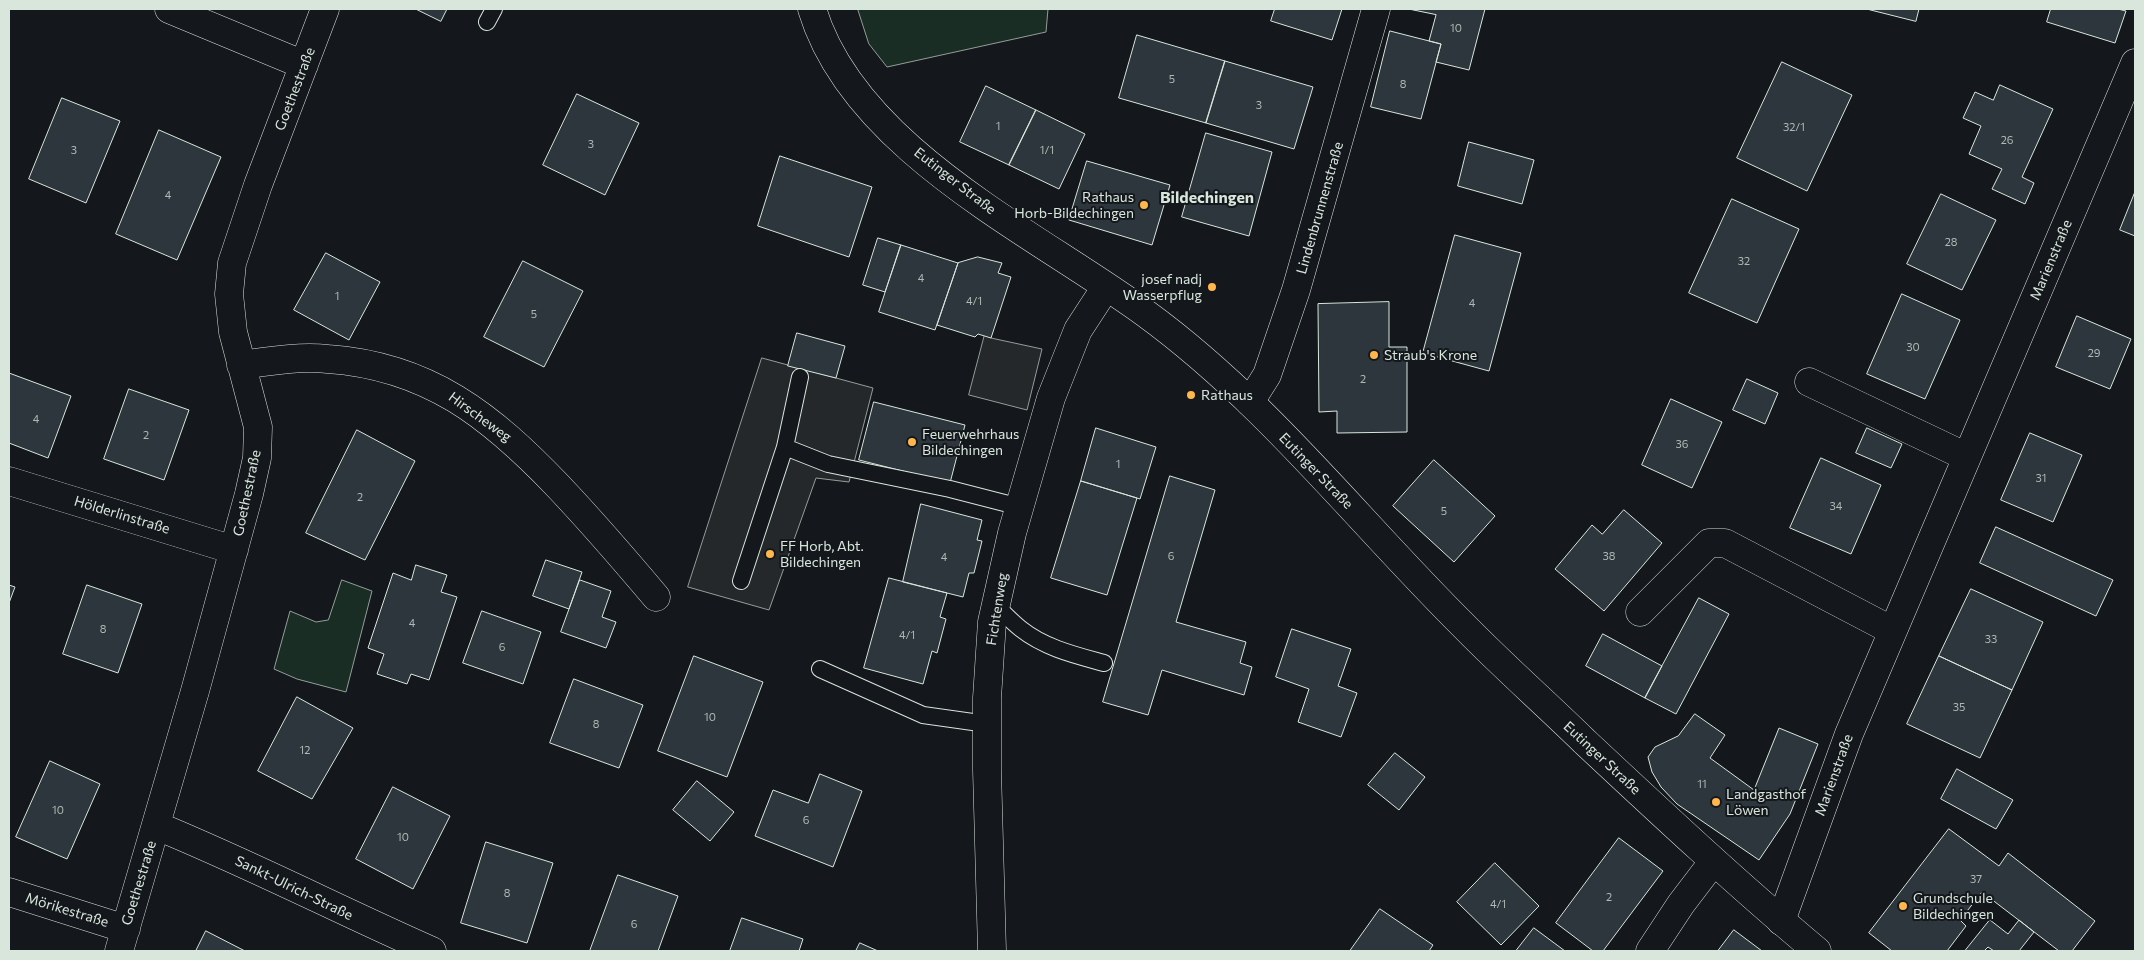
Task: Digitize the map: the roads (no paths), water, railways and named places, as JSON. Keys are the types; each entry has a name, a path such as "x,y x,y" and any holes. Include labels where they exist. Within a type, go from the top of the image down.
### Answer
{"street":[{"path":"169,9 304,65"},
{"name":"Goethestraße","path":"123,940 234,550 257,458 258,427 252,398 233,332 229,294 232,263 255,194 325,9"},
{"name":"Eutinger Straße","path":"812,9 827,51 846,80 868,108 920,157 1023,232 1144,312 1200,357 1250,402 1462,625 1713,862 1817,951"},
{"name":"Lindenbrunnenstraße","path":"1250,402 1267,376 1296,290 1376,9"},
{"name":"Marienstraße","path":"1781,921 1849,734 2135,63"},
{"name":"Fichtenweg","path":"992,951 988,724 992,622 1020,507 1051,398 1078,330 1106,287"},
{"name":"Hirscheweg","path":"242,365 283,359 328,358 369,364 424,381 454,396 491,421 519,446 594,524 656,597"},
{"path":"1808,382 1967,457"},
{"name":"Hölderlinstraße","path":"9,481 234,550"},
{"path":"1640,612 1709,543 1725,543 1893,631"},
{"name":"Sankt-Ulrich-Straße","path":"156,826 252,867 365,922 432,951"},
{"path":"1650,951 1681,904 1713,862"},
{"name":"Mörikestraße","path":"9,892 123,940"}],"lane":[{"path":"740,581 785,447 800,377"},
{"path":"785,447 828,464 950,489 1020,507"},
{"path":"995,605 1022,630 1043,643 1062,651 1104,663"},
{"path":"820,669 923,714 988,724"}],"place":[{"name":"Rathaus Horb-Bildechingen","path":"1144,205"},
{"name":"josef nadj Wasserpflug","path":"1212,287"},
{"name":"Straub's Krone","path":"1374,355"},
{"name":"Rathaus","path":"1191,395"},
{"name":"Feuerwehrhaus Bildechingen","path":"912,442"},
{"name":"FF Horb, Abt. Bildechingen","path":"770,554"},
{"name":"Landgasthof Löwen","path":"1716,802"},
{"name":"Grundschule Bildechingen","path":"1903,906"}],"district":[{"name":"Bildechingen","path":"1207,198"}]}
